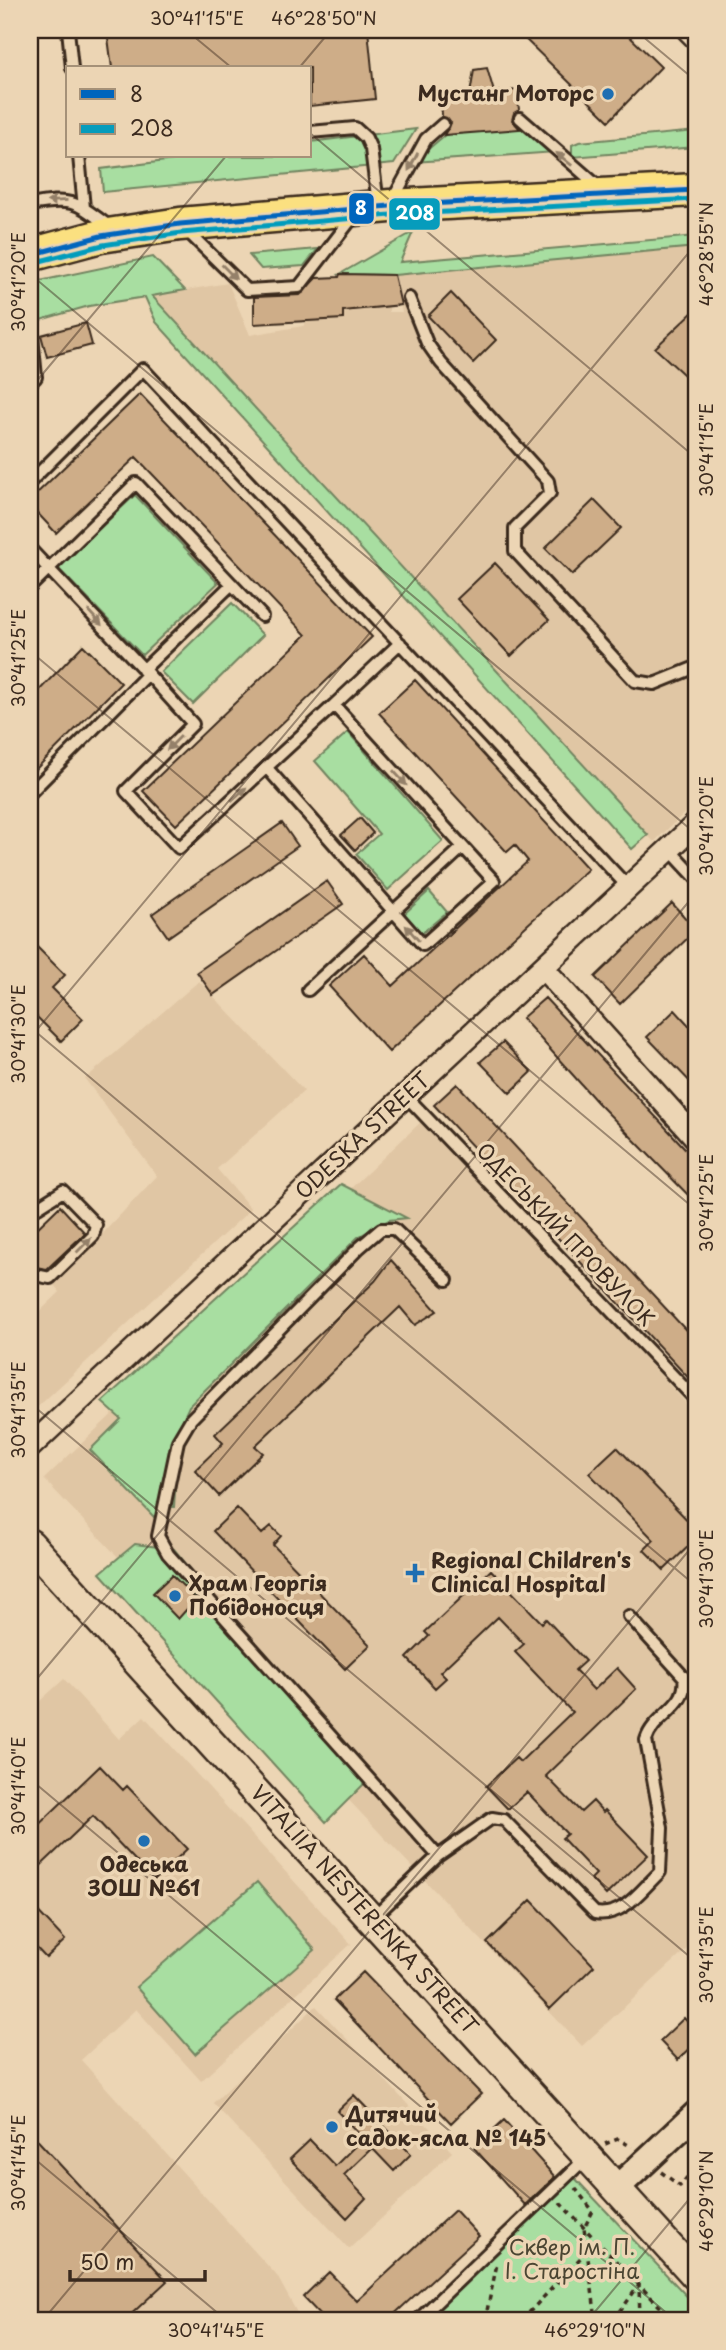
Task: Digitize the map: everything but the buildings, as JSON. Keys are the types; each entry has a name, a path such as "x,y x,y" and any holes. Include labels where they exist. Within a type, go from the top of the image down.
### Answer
{"main road":[{"path":"30,256 118,233 180,224 376,207 611,197 696,190"},
{"name":"VITALIIA NESTERENKA STREET","path":"30,1545 696,2276"}],"street":[{"path":"688,30 696,38"},
{"name":"ODESKA STREET","path":"30,1447 696,824"},
{"path":"543,968 696,1138"},
{"path":"617,2188 696,2114"}],"lane":[{"path":"68,30 72,66"},
{"path":"520,118 611,197"},
{"path":"180,224 247,290 299,287 376,207 426,139 443,124"},
{"path":"312,132 355,128 366,138 376,207"},
{"path":"79,158 84,208"},
{"path":"30,205 60,199 84,208 118,233"},
{"path":"409,298 427,344 441,363 548,481 550,493 515,528 515,551 635,681 654,684 696,667"},
{"path":"30,316 36,377 30,383"},
{"path":"30,482 143,369 629,888"},
{"path":"30,587 136,483 262,616"},
{"path":"30,550 192,724 126,791 179,848 400,643"},
{"path":"30,793 232,584"},
{"path":"267,768 423,946 494,881 334,705"},
{"path":"308,990 463,847"},
{"path":"669,849 696,878"},
{"name":"ОДЕСЬКИЙ ПРОВУЛОК","path":"406,1096 696,1400"},
{"path":"30,1212 63,1191 96,1225 93,1236 50,1278 30,1274"},
{"path":"438,1856 168,1554 159,1536 178,1441 191,1419 359,1248 381,1229 394,1229 447,1280"},
{"path":"372,1919 438,1856 492,1818 504,1820 595,1913 608,1915 621,1909 660,1872 662,1828 646,1740 649,1731 686,1690 684,1677 629,1616"},
{"path":"418,2320 588,2156"}],"path":[{"path":"680,2186 696,2166"},
{"path":"550,2192 673,2320"},
{"path":"584,2228 596,2320"},
{"path":"485,2320 502,2239"},
{"path":"522,2320 587,2251"},
{"path":"614,2320 627,2306 639,2285"},
{"path":"639,2285 640,2320"}],"shaded area":[{"path":"696,247 696,802 654,842 151,296 228,283 250,335 303,326 308,320 343,311 389,306 389,312 402,312 394,275"},
{"path":"199,981 304,1091 217,1169 251,1209 30,1414 30,1321 60,1292 54,1285 157,1176 85,1079"},
{"name":"Regional Children's Clinical Hospital","path":"424,1119 696,1414 696,1941 582,2046 44,1479"},
{"name":"Одеська ЗОШ №61","path":"64,1679 119,1739 144,1716 351,1944 201,2081 136,2009 81,2060 277,2276 301,2320 30,2320 30,1710"},
{"name":"Дитячий садок-ясла № 145","path":"316,2006 452,2152 349,2249 213,2103"}],"green space":[{"path":"511,120 556,152 413,162 458,124"},
{"path":"416,129 394,164 103,192 101,169 191,158 312,158 312,142"},
{"path":"696,131 696,147 572,157 572,145 579,142"},
{"path":"413,232 400,262 696,236 696,247 394,275 340,274"},
{"path":"318,249 304,266 261,269 249,255"},
{"path":"153,257 185,290 152,296 648,835 632,849 156,322 145,297 89,306 30,323 30,283"},
{"path":"135,495 218,583 142,655 58,568"},
{"path":"232,603 263,635 193,704 161,672"},
{"path":"348,732 443,841 388,890 356,854 379,834 315,761"},
{"path":"429,891 447,912 421,934 404,914"},
{"path":"341,1184 407,1218 389,1220 358,1237 189,1406 179,1428 174,1507 164,1507 154,1517 90,1450 121,1419 102,1402"},
{"path":"135,1544 174,1549 365,1783 326,1822 100,1573"},
{"path":"257,1882 315,1950 195,2054 136,1987"},
{"name":"Сквер ім. П. І. Старостіна","path":"573,2176 696,2306 696,2320 424,2320"}],"transit line":[{"name":"8","path":"30,255 101,236 180,224 390,206 696,190"},
{"name":"208","path":"32,263 103,245 181,233 391,215 696,199"}],"place":[{"name":"Мустанг Моторс","path":"608,94"},
{"name":"Regional Children's Clinical Hospital","path":"415,1573"},
{"name":"Храм Георгія Побідоносця","path":"175,1596"},
{"name":"Одеська ЗОШ №61","path":"144,1841"},
{"name":"Дитячий садок-ясла № 145","path":"332,2127"}]}
